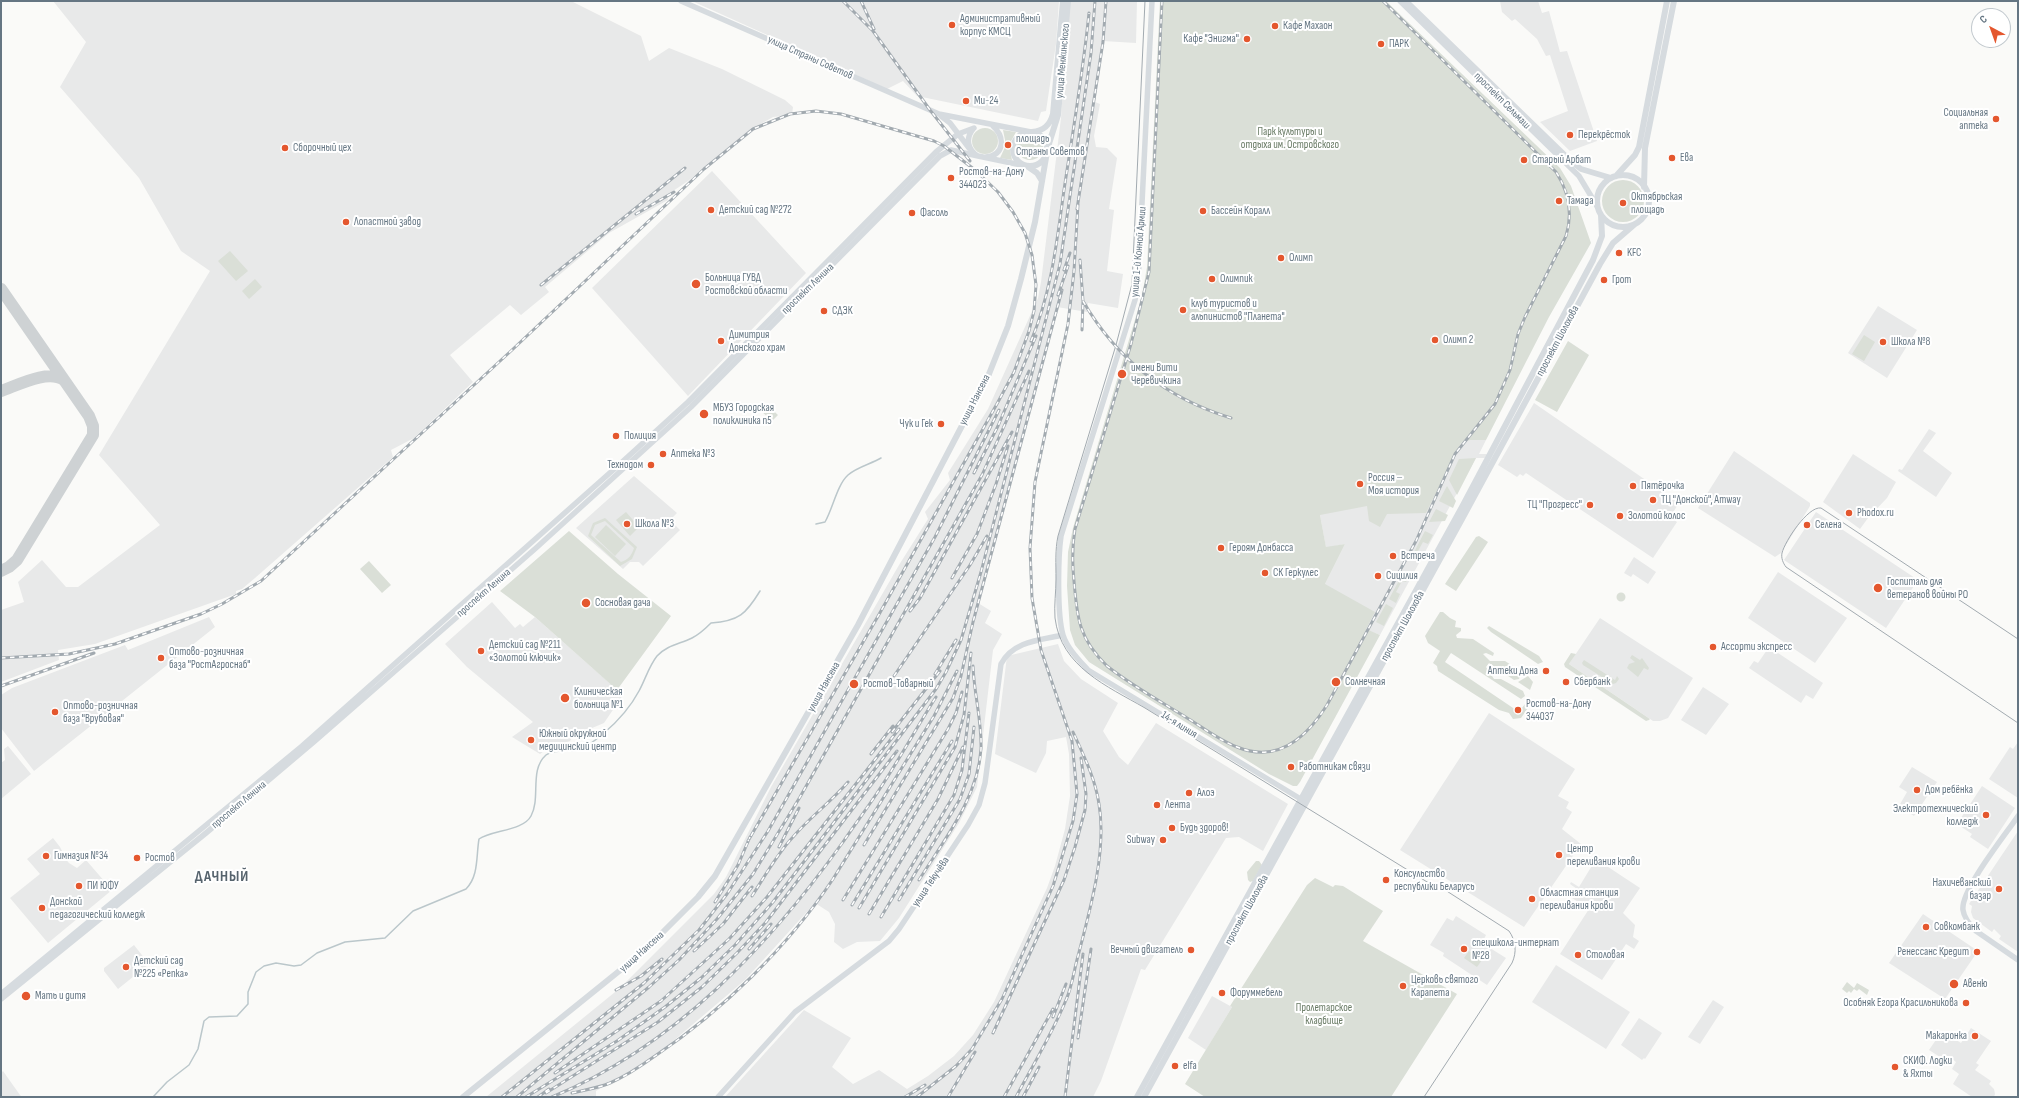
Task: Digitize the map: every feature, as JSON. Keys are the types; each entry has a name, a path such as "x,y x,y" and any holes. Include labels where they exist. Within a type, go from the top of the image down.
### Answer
{"main road":[{"name":"улица Страны Советов","path":"681,1 939,114"},
{"name":"улица Менжинского","path":"1054,119 1063,1"},
{"name":"улица Менжинского","path":"1054,119 1063,69 1068,1"},
{"name":"улица 1-й Конной Армии","path":"1063,635 1060,611 1059,562 1062,536 1135,300 1138,284 1152,1"},
{"name":"проспект Сельмаш","path":"1400,1 1579,176 1598,206"},
{"name":"проспект Сельмаш","path":"1406,1 1577,166 1613,177"},
{"path":"1667,1 1639,147 1635,155 1600,189 1597,197 1601,215 1606,221 1616,226 1624,227 1635,224 1642,218 1647,209 1648,198 1644,187 1646,148 1674,1"},
{"path":"938,154 951,150 1026,166 1041,162 1047,151 1046,142 1042,137 1032,132 984,124 939,114"},
{"path":"939,114 950,123 970,149 981,157 995,155 1001,145 1001,134 992,125"},
{"path":"1042,181 1037,173 1016,159 1013,146 1019,136 1043,130 1054,119"},
{"name":"улица Нансена","path":"463,1097 644,951 698,897 715,876 858,625 988,374 1008,326 1021,279 1035,222 1054,119"},
{"path":"938,154 958,134 984,124"},
{"path":"970,149 969,136 974,128"},
{"name":"проспект Ленина","path":"1,994 302,746 633,453 699,391 938,154"},
{"name":"проспект Ленина","path":"1,999 206,833 310,746 536,548 691,407 938,154"},
{"path":"1613,177 1622,175 1634,178 1644,187"},
{"name":"проспект Шолохова","path":"1144,1097 1462,507 1593,260 1602,236 1601,215"},
{"name":"проспект Шолохова","path":"1137,1097 1462,519 1600,264 1613,243 1635,224"},
{"name":"14-я линия","path":"1063,635 1078,660 1088,670 1304,801"},
{"name":"улица Текучёва","path":"718,1097 795,1012 889,941 899,929 968,826 979,804 985,783 1001,664 1006,655 1014,648 1024,644 1063,635"},
{"path":"2018,816 1968,890 1963,910 1970,925 1976,931 2018,960"}],"shaded area":[{"path":"53,1 571,1 641,36 649,61 669,48 722,69 785,100 793,107 792,115 773,117 750,130 688,181 667,195 668,200 609,233 545,287 549,292 521,315 510,305 450,355 473,382 414,438 391,450 393,457 255,578 242,589 236,591 236,594 95,644 58,650 59,660 1,682 1,610 24,602 18,582 42,560 66,587 78,587 160,525 99,455 210,271 181,251 139,178 60,87 86,42"},
{"path":"692,1 1059,1 1056,44 1046,111 1041,112 1038,121 917,96 903,81 887,89"},
{"path":"1069,1 1137,1 1136,43 1103,41 1095,102 1100,104 1094,136 1096,147 1107,148 1117,158 1109,209 1114,210 1107,271 1123,274 1118,308 1088,303 1087,312 1057,307 978,603 991,611 985,623 1002,634 993,650 977,787 959,823 899,918 880,941 857,942 843,949 834,942 835,924 829,912 815,903 745,980 658,1054 596,1091 596,1097 486,1097 620,988 714,894 726,877 771,787 899,565 928,519 925,512 950,480 948,473 988,409 1038,298 1061,118"},
{"path":"1500,1 1538,1 1542,13 1549,11 1560,52 1567,51 1597,141 1570,151 1540,122 1568,111 1550,55 1546,56 1537,39 1515,19 1512,21 1502,12"},
{"name":"Больница ГУВД Ростовской области","path":"712,171 806,273 688,396 592,288"},
{"path":"1148,268 1454,455 1463,440 1486,440 1479,454 1487,454 1485,458 1476,458 1380,635 1369,631 1327,707 1143,296","holes":["1320,515 1326,548 1345,544 1325,584"]},
{"name":"Школа №8","path":"1878,306 1917,330 1887,378 1848,353"},
{"path":"1534,403 1679,503 1670,517 1677,522 1653,558 1526,473 1523,476 1520,474 1517,477 1498,465"},
{"path":"1929,429 1936,433 1923,451 1952,473 1936,497 1898,471 1899,469 1902,470"},
{"path":"1734,451 1810,503 1810,506 1781,553 1775,557 1698,508"},
{"path":"1853,454 1896,482 1887,498 1860,529 1823,502"},
{"name":"Школа №3","path":"634,476 677,513 670,520 680,530 643,566 639,562 630,562 623,569 576,528"},
{"path":"1816,512 1918,580 1886,628 1784,560"},
{"path":"1634,557 1656,572 1648,584 1633,574 1631,577 1624,573"},
{"path":"1778,572 1847,618 1815,663 1748,618"},
{"path":"492,602 515,628 520,624 523,627 535,617 623,695 604,723 573,736 570,741 547,749 540,754 512,737 533,722 467,667 445,644"},
{"name":"Оптово-розничная база \"Врубовая\"","path":"209,617 215,627 34,771 1,728 1,695 12,688 125,645 128,650"},
{"path":"1600,618 1693,678 1668,718 1660,721 1653,721 1569,664"},
{"path":"1058,644 1064,661 1081,679 1118,703 1103,731 1119,757 1128,765 1156,723 1288,804 1263,851 1239,837 1226,838 1145,970 1141,969 1101,1081 1093,1097 725,1097 804,1010 851,1038 832,1067 853,1084 879,1070 907,1089 928,1076 954,1056 973,1035 994,1002 1047,888 1055,866 1065,829 1070,796 1069,754 1066,737 1047,741 1046,753 1036,773 995,754 1007,656"},
{"path":"1769,647 1823,683 1813,699 1806,695 1801,703 1749,668 1754,661 1758,663"},
{"path":"1703,687 1729,704 1706,735 1681,720"},
{"path":"1489,713 1575,769 1558,796 1569,802 1566,808 1572,812 1562,829 1581,844 1524,927 1400,850"},
{"name":"Электротехнический колледж","path":"2018,742 2018,798 1989,779 2010,747 2013,749"},
{"path":"8,746 31,774 1,799 1,763 5,760 4,749"},
{"name":"Дом ребёнка","path":"1912,767 1937,782 1914,816 1899,806 1907,792 1899,787"},
{"name":"Электротехнический колледж","path":"1982,786 2015,808 1988,849 1970,837 1972,834 1957,824"},
{"name":"Нахичеванский базар","path":"2018,831 2018,952 1999,939 2001,936 1994,929 1992,932 1973,918 1971,912 1972,906 1969,904"},
{"path":"53,838 62,851 60,853 69,863 77,868 86,860 112,890 48,943 10,898 40,874 27,859"},
{"path":"1596,859 1640,888 1623,913 1635,925 1633,937 1639,941 1634,949 1626,944 1602,980 1560,954 1589,909 1572,898 1577,889 1570,884 1571,882 1579,887"},
{"path":"1923,914 1978,951 1945,999 1889,963"},
{"name":"спецшкола-интернат №28","path":"1456,916 1486,935 1482,943 1506,958 1487,985 1443,956 1444,953 1430,945 1447,918 1453,921"},
{"name":"Детский сад №225 «Репка»","path":"134,945 149,964 118,989 104,971 104,968"},
{"path":"1556,965 1630,1012 1606,1049 1532,1002"},
{"path":"1212,996 1232,1007 1206,1050 1188,1038"},
{"path":"1713,1000 1724,1007 1700,1044 1688,1037"},
{"path":"1639,1018 1662,1033 1645,1059 1644,1058 1642,1060 1621,1045"},
{"path":"1971,1028 1991,1041 1976,1063 1979,1065 1975,1070 1991,1081 1989,1084 1994,1089 1994,1097 1972,1097 1953,1084 1959,1074 1952,1069 1956,1062 1951,1058 1948,1062 1929,1050 1942,1031 1961,1043"},
{"path":"3,1071 22,1097 1,1097 1,1073"}],"green space":[{"name":"Парк культуры и отдыха им. Островского","path":"1160,1 1386,1 1560,168 1571,186 1591,243 1549,317 1486,440 1470,440 1461,443 1426,513 1387,514 1380,527 1369,521 1367,506 1320,515 1326,547 1345,544 1325,584 1375,612 1366,629 1380,635 1297,786 1293,786 1269,774 1089,662 1075,645 1070,630 1067,586 1068,552 1073,528 1142,296 1147,267"},
{"path":"985,128 994,132 998,141 994,150 985,154 976,150 972,141 976,132"},
{"path":"1003,130 1016,132 1009,145 1012,160 1000,158 1006,145"},
{"path":"1030,134 1039,138 1043,147 1039,156 1030,160 1021,156 1017,147 1021,138"},
{"path":"1619,180 1627,180 1638,186 1644,197 1644,205 1638,216 1627,222 1619,222 1608,216 1602,205 1602,197 1608,186"},
{"path":"230,251 248,271 236,281 218,261"},
{"path":"255,279 262,287 249,299 242,291"},
{"path":"1864,335 1875,342 1864,361 1852,354"},
{"path":"1568,341 1589,355 1557,412 1535,400"},
{"path":"766,404 778,415 772,421 760,410"},
{"path":"1476,458 1457,495 1449,480 1459,459"},
{"path":"1447,486 1456,501 1453,508 1439,501"},
{"path":"1436,509 1448,515 1445,521 1429,522"},
{"path":"626,512 639,527 630,536 616,520"},
{"path":"605,518 637,547 632,559 620,566 588,536 593,523","holes":["605,521 634,548 629,557 621,562 591,535 595,525"]},
{"path":"606,525 626,544 615,556 595,537"},
{"name":"Сосновая дача","path":"569,531 618,574 671,616 617,690 535,617 500,591"},
{"path":"1425,531 1433,535 1428,544 1423,542 1418,551 1421,553 1417,560 1414,558 1412,561 1410,560"},
{"path":"1479,536 1488,542 1456,591 1445,584 1476,537"},
{"path":"369,561 391,585 382,593 360,569"},
{"path":"1403,573 1409,576 1406,582 1402,581 1396,592 1400,594 1396,603 1389,599"},
{"path":"1621,592 1626,597 1621,602 1616,597"},
{"path":"1386,604 1393,608 1384,626 1376,622"},
{"path":"1440,612 1443,612 1456,621 1455,627 1461,628 1461,631 1456,635 1457,638 1473,639 1494,653 1493,656 1486,653 1483,654 1490,661 1505,661 1522,672 1519,679 1514,680 1489,663 1486,667 1494,679 1501,679 1523,691 1525,696 1521,699 1451,653 1445,662 1519,712 1525,704 1528,704 1528,708 1521,718 1513,719 1509,713 1499,710 1438,671 1437,666 1433,663 1440,651 1428,643 1425,636"},
{"path":"1489,626 1539,656 1543,662 1538,664 1491,632 1487,628"},
{"path":"1571,653 1576,654 1569,664 1650,719 1646,721 1565,667 1564,664"},
{"path":"1632,655 1640,660 1642,658 1649,668 1648,670 1644,668 1638,677 1627,668 1629,664 1635,662 1630,658"},
{"path":"1584,660 1615,680 1617,676 1619,679 1613,684 1583,665 1582,663"},
{"path":"1528,676 1533,682 1530,690 1518,682"},
{"path":"1256,861 1259,861 1262,865 1253,881 1250,882 1248,880 1247,872"},
{"name":"Пролетарское кладбище","path":"1315,878 1333,887 1335,885 1343,886 1383,911 1363,941 1457,994 1391,1097 1205,1097 1185,1084 1232,1007 1230,1006 1307,885"},
{"path":"1469,951 1482,960 1477,967 1464,958"},
{"path":"1847,982 1854,988 1857,983 1869,990 1867,995 1859,989 1857,991 1854,989 1851,993 1849,991 1847,993 1842,989"}],"waterway":[{"path":"816,524 825,522 844,479 856,470 881,458"},
{"path":"153,1097 167,1082 189,1065 198,1049 204,1021 209,1017 237,1016 248,1004 248,992 256,972 264,966 276,963 294,966 301,965 317,953 345,942 385,938 413,911 466,889 475,872 479,839 521,825 531,816 534,809 536,776 541,761 546,755 557,751 578,750 595,740 614,724 628,708 636,697 652,664 661,652 695,636 711,623 721,622 741,615 746,611 760,591"}],"taxiway":[{"path":"1,289 89,416 93,426 93,435 17,560 9,567 1,571"},
{"path":"1,391 42,377 50,376 64,380"}],"tram line":[{"path":"1145,1 1132,284 1116,345 1058,536 1056,552 1055,618 1059,635 1066,650 1076,662 1101,683 1145,708 1432,885 1442,888 1509,931 1515,947 1515,955 1512,963 1424,1097"},
{"path":"2018,639 1821,508 1810,512 1804,518 1792,533 1782,553 1783,562 1786,567 2018,723"}],"railway":[{"path":"843,1 873,31 930,110 970,161"},
{"path":"861,1 874,29"},
{"path":"526,1097 617,1041 665,1007 701,978 735,945 773,902 936,689 946,672 961,640 981,572 1060,264 1091,53 1095,1"},
{"path":"1077,209 1103,42 1106,1"},
{"path":"1162,1 1149,272 1131,344 1075,529 1073,542 1073,574 1076,606 1081,627 1090,647 1107,666 1116,673 1223,741 1252,751 1266,752 1278,750 1301,737 1319,717 1327,705 1416,541 1455,454 1495,404 1510,370 1518,334 1525,317 1566,236 1568,227 1569,211 1567,195 1556,172 1383,1"},
{"path":"1031,341 1044,305 1059,228 1089,13"},
{"path":"1,658 69,654 115,644 201,614 222,604 261,581 512,350 704,169 753,129 790,114 816,111 841,114 934,141 944,146 975,170 998,192 1013,212 1025,233 1032,255 1036,285 1034,311 1029,331 1014,372 998,402 877,618 748,841"},
{"path":"541,285 685,168"},
{"path":"636,214 674,192"},
{"path":"917,1097 956,1066 972,1049 1002,999 1053,886 1073,821 1077,794 1072,741 1041,650 1032,598 1030,548 1035,482 1068,324 1074,271 1078,204"},
{"path":"1064,270 1070,253"},
{"path":"1080,260 1083,301 1082,330"},
{"path":"1058,295 1068,266"},
{"path":"864,845 953,698 961,676 973,622 1062,290"},
{"path":"1083,301 1096,322 1111,341 1145,374 1185,400 1207,410 1231,418"},
{"path":"974,473 998,426 1036,336"},
{"path":"517,1097 649,987 679,960 717,919 753,874 800,797 982,475 1029,371"},
{"path":"502,1097 644,983 699,930 727,894 768,831 935,537 999,410"},
{"path":"910,611 920,598 1012,432"},
{"path":"952,578 977,534 996,484 1008,446"},
{"path":"894,676 970,565 987,536"},
{"path":"935,674 956,640"},
{"path":"1,686 94,653"},
{"path":"859,908 955,747 964,715 971,653"},
{"path":"919,880 949,834 974,785 981,749 981,739 973,666"},
{"path":"892,732 940,671"},
{"path":"572,1093 596,1088 610,1083 650,1060 705,1019 775,953 796,929 833,879 934,716 957,671"},
{"path":"843,900 948,729 956,713 962,692"},
{"path":"552,1097 597,1076 639,1051 678,1022 715,990 750,956 783,919 843,842 872,801 936,697"},
{"path":"881,917 954,795 962,770 969,713"},
{"path":"871,754 893,726"},
{"path":"899,900 960,799 969,774 974,727"},
{"path":"555,1073 661,1001 729,939 767,897 899,729"},
{"path":"1016,1097 1049,1037 1068,995 1092,900 1099,861 1101,822 1097,794 1092,776 1073,732"},
{"path":"852,905 952,741"},
{"path":"869,914 938,799 963,747"},
{"path":"546,1093 658,1022 702,987 737,953 766,922 897,751"},
{"path":"993,1033 1064,880 1075,847 1085,810 1086,794 1081,758"},
{"path":"752,896 771,865 787,844 848,782"},
{"path":"779,847 799,808"},
{"path":"715,902 738,865 750,837"},
{"path":"694,951 723,924 752,887"},
{"path":"749,949 771,924"},
{"path":"1078,1038 1091,949"},
{"path":"1065,1097 1083,954"},
{"path":"616,990 641,976 662,959"},
{"path":"1053,1017 1066,984"},
{"path":"1004,1097 1053,1009"},
{"path":"948,1097 975,1052"},
{"path":"1023,1097 1039,1067"},
{"path":"905,1097 925,1085"},
{"path":"538,1097 549,1089"}],"place":[{"name":"Административный корпус КМСЦ","path":"952,25"},
{"name":"Кафе Махаон","path":"1275,26"},
{"name":"Кафе \"Энигма\"","path":"1247,39"},
{"name":"ПАРК","path":"1381,44"},
{"name":"Ми-24","path":"966,101"},
{"name":"Социальная аптека","path":"1996,119"},
{"name":"Перекрёсток","path":"1570,135"},
{"name":"площадь Страны Советов","path":"1008,145"},
{"name":"Сборочный цех","path":"285,148"},
{"name":"Ева","path":"1672,158"},
{"name":"Старый Арбат","path":"1524,160"},
{"name":"Ростов-на-Дону 344023","path":"951,178"},
{"name":"Тамада","path":"1559,201"},
{"name":"Октябрьская площадь","path":"1623,203"},
{"name":"Детский сад №272","path":"711,210"},
{"name":"Бассейн Коралл","path":"1203,211"},
{"name":"Фасоль","path":"912,213"},
{"name":"Лопастной завод","path":"346,222"},
{"name":"KFC","path":"1619,253"},
{"name":"Олимп","path":"1281,258"},
{"name":"Олимпик","path":"1212,279"},
{"name":"Грот","path":"1604,280"},
{"name":"Больница ГУВД Ростовской области","path":"696,284"},
{"name":"клуб туристов и альпинистов \"Планета\"","path":"1183,310"},
{"name":"СДЭК","path":"824,311"},
{"name":"Олимп 2","path":"1435,340"},
{"name":"Димитрия Донского храм","path":"721,341"},
{"name":"Школа №8","path":"1883,342"},
{"name":"имени Вити Черевичкина","path":"1122,374"},
{"name":"МБУЗ Городская поликлиника n5","path":"704,414"},
{"name":"Чук и Гек","path":"941,424"},
{"name":"Полиция","path":"616,436"},
{"name":"Аптека №3","path":"663,454"},
{"name":"Технодом","path":"651,465"},
{"name":"Россия – Моя история","path":"1360,484"},
{"name":"Пятёрочка","path":"1633,486"},
{"name":"ТЦ \"Донской\", Amway","path":"1653,500"},
{"name":"ТЦ \"Прогресс\"","path":"1590,505"},
{"name":"Phodox.ru","path":"1849,513"},
{"name":"Золотой колос","path":"1620,516"},
{"name":"Школа №3","path":"627,524"},
{"name":"Селена","path":"1807,525"},
{"name":"Героям Донбасса","path":"1221,548"},
{"name":"Встреча","path":"1393,556"},
{"name":"СК Геркулес","path":"1265,573"},
{"name":"Сицилия","path":"1378,576"},
{"name":"Госпиталь для ветеранов войны РО","path":"1878,588"},
{"name":"Сосновая дача","path":"586,603"},
{"name":"Ассорти экспресс","path":"1713,647"},
{"name":"Детский сад №211 «Золотой ключик»","path":"481,651"},
{"name":"Оптово-розничная база \"РостАгроснаб\"","path":"161,658"},
{"name":"Аптеки Дона","path":"1546,671"},
{"name":"Солнечная","path":"1336,682"},
{"name":"Сбербанк","path":"1566,682"},
{"name":"Ростов-Товарный","path":"854,684"},
{"name":"Клиническая больница №1","path":"565,698"},
{"name":"Ростов-на-Дону 344037","path":"1518,710"},
{"name":"Оптово-розничная база \"Врубовая\"","path":"55,712"},
{"name":"Южный окружной медицинский центр","path":"531,740"},
{"name":"Работникам связи","path":"1291,767"},
{"name":"Дом ребёнка","path":"1917,790"},
{"name":"Алоэ","path":"1189,793"},
{"name":"Лента","path":"1157,805"},
{"name":"Электротехнический колледж","path":"1986,815"},
{"name":"Будь здоров!","path":"1172,828"},
{"name":"Subway","path":"1163,840"},
{"name":"Центр переливания крови","path":"1559,855"},
{"name":"Гимназия №34","path":"46,856"},
{"name":"Ростов","path":"137,858"},
{"name":"Консульство республики Беларусь","path":"1386,880"},
{"name":"ПИ ЮФУ","path":"79,886"},
{"name":"Нахичеванский базар","path":"1999,889"},
{"name":"Областная станция переливания крови","path":"1532,899"},
{"name":"Донской педагогический колледж","path":"42,908"},
{"name":"Совкомбанк","path":"1926,927"},
{"name":"спецшкола-интернат №28","path":"1464,949"},
{"name":"Вечный двигатель","path":"1191,950"},
{"name":"Ренессанс Кредит","path":"1977,952"},
{"name":"Столовая","path":"1578,955"},
{"name":"Детский сад №225 «Репка»","path":"126,967"},
{"name":"Авеню","path":"1954,984"},
{"name":"Церковь святого Карапета","path":"1403,986"},
{"name":"Форуммебель","path":"1222,993"},
{"name":"Мать и дитя","path":"26,996"},
{"name":"Особняк Егора Красильникова","path":"1966,1003"},
{"name":"Макаронка","path":"1975,1036"},
{"name":"elfa","path":"1175,1066"},
{"name":"СКИФ. Лодки & Яхты","path":"1895,1067"}],"district":[{"name":"ДАЧНЫЙ","path":"222,877"}]}
